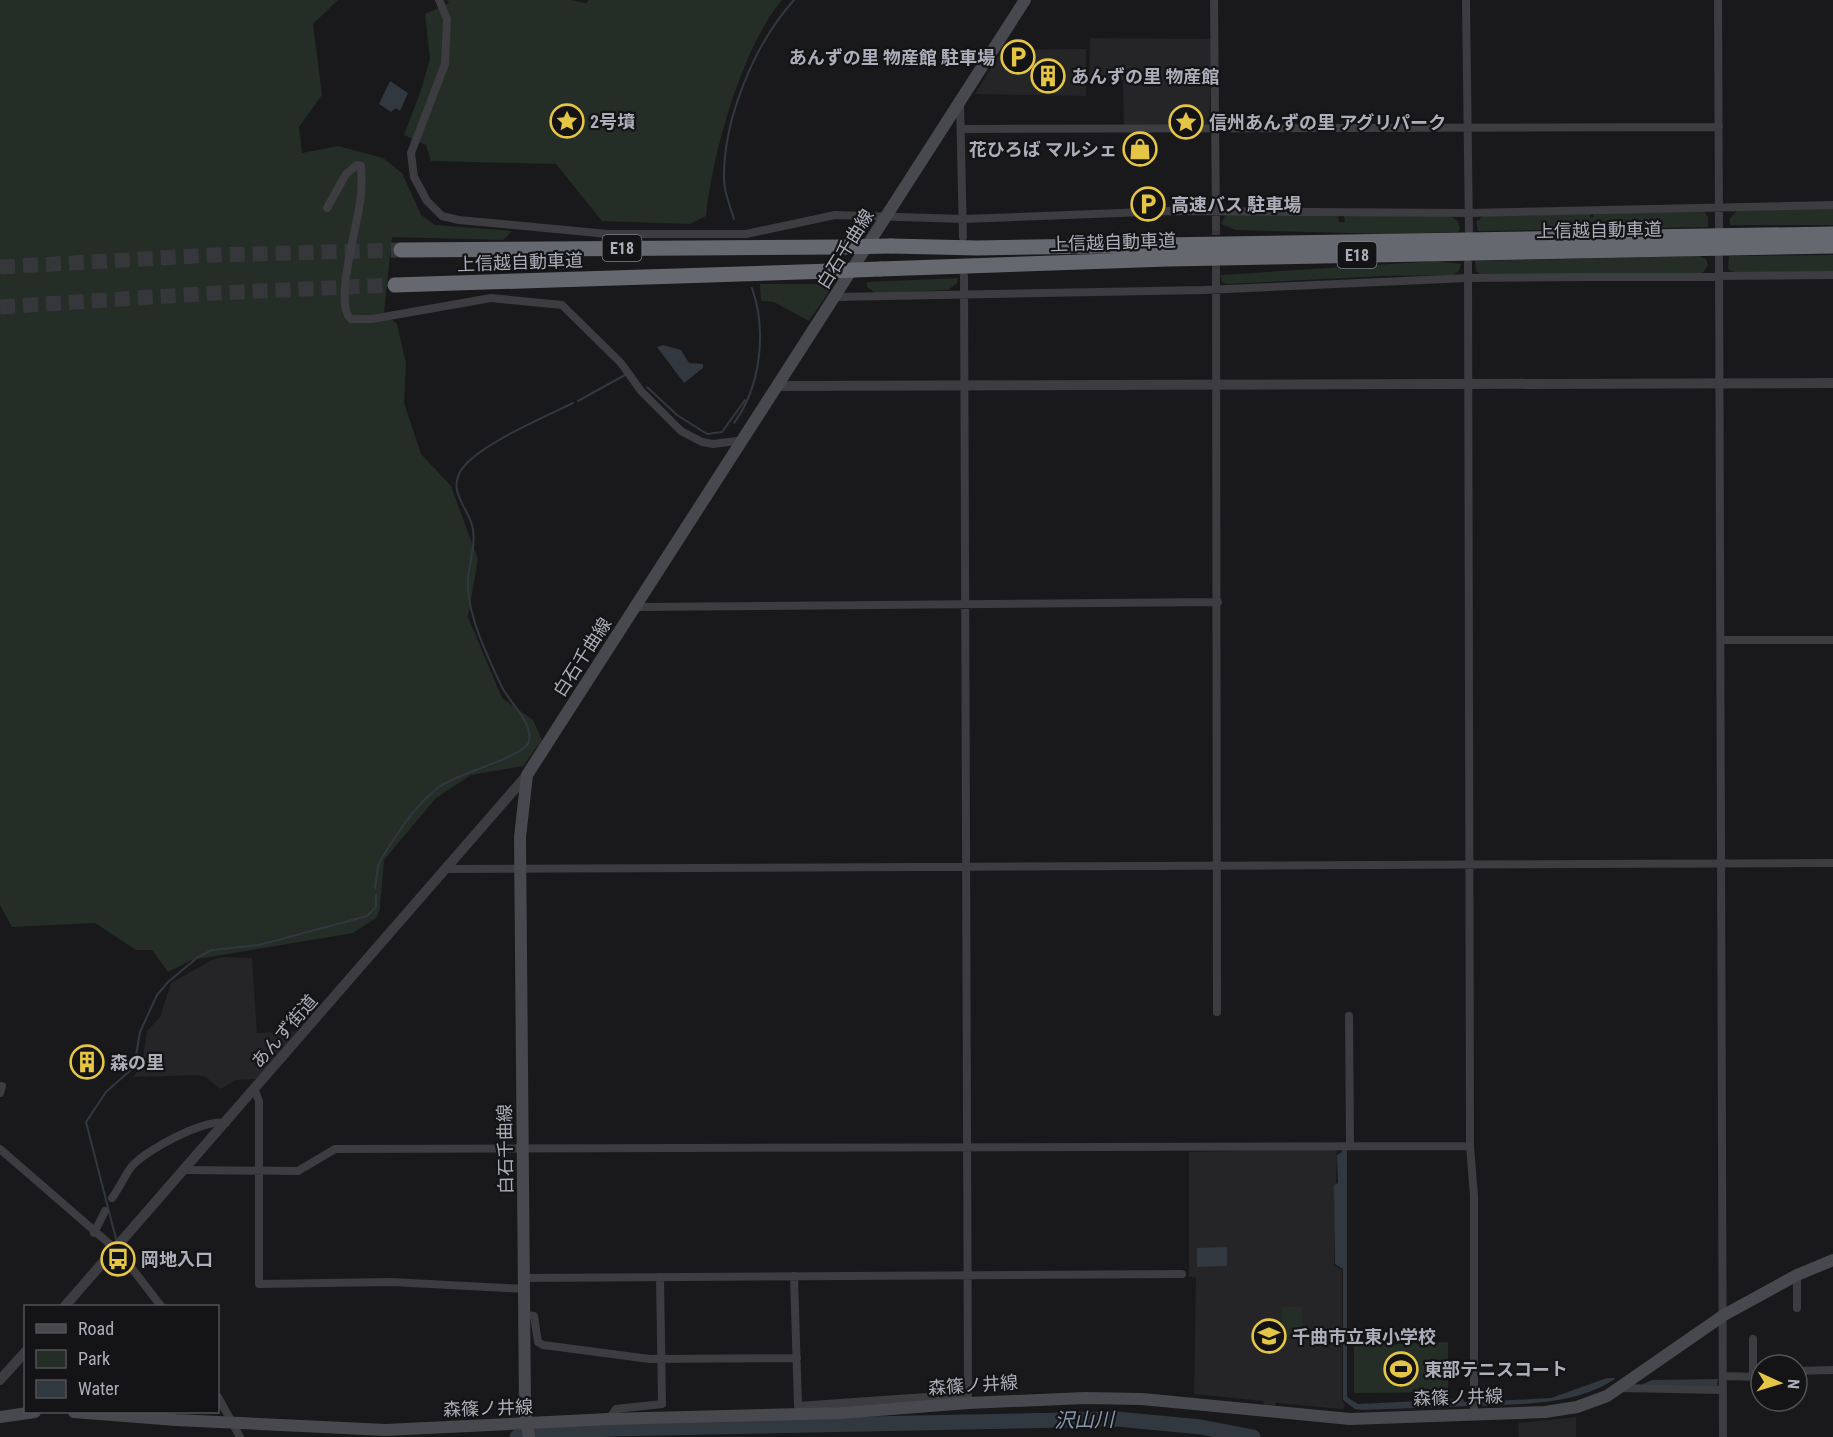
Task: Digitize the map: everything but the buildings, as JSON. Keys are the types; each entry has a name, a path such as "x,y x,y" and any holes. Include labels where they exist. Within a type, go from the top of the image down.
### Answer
{"highway":[{"name":"上信越自動車道","path":"401,250 842,246 989,248 1833,234"},
{"name":"上信越自動車道","path":"395,285 1168,259 1833,246"}],"main road":[{"name":"白石千曲線","path":"529,1430 525,1410 520,837 527,775 1025,0"},
{"name":"森篠ノ井線","path":"88,1413 386,1430 529,1430 609,1419 840,1413 968,1398 1114,1398 1350,1419 1563,1410 1577,1407 1620,1388 1724,1315 1797,1275 1833,1260"},
{"path":"0,1417 28,1413"}],"street":[{"path":"439,0 447,19 445,64 411,153 414,177 427,201 442,216 459,220 608,234 746,234 835,215 964,219 1215,210 1468,213 1833,206"},
{"path":"1214,0 1216,227"},
{"path":"1466,0 1468,233"},
{"path":"1718,0 1719,228"},
{"path":"960,102 963,237"},
{"path":"961,129 1719,127"},
{"path":"327,208 346,174 357,165 361,166 360,208 345,294 345,311 351,319 372,319 491,298 562,305 621,363 641,391 681,431 702,442 713,444 744,440"},
{"path":"1719,257 1723,1437"},
{"path":"1468,262 1470,1146 1474,1196 1474,1414"},
{"path":"1216,271 1217,1012"},
{"path":"836,297 1468,278 1833,275"},
{"path":"794,1276 798,1406 968,1398 964,276"},
{"path":"779,386 1833,382"},
{"path":"637,607 1218,602"},
{"path":"1721,640 1833,640"},
{"name":"あんず街道","path":"66,1305 255,1091 527,775"},
{"path":"447,869 1833,863"},
{"path":"1349,1016 1350,1146"},
{"path":"255,1091 259,1101 259,1284 525,1283 794,1276 1182,1274"},
{"path":"112,1198 128,1175 130,1168 145,1154 197,1128 226,1123"},
{"path":"185,1170 298,1171 335,1149 1470,1146"},
{"path":"0,1149 115,1250 160,1305"},
{"path":"94,1233 105,1211"},
{"path":"1797,1275 1797,1308"},
{"path":"609,1419 616,1408 662,1404 660,1278"},
{"path":"525,1315 534,1316 538,1342 543,1345 650,1359 661,1357 797,1358"},
{"path":"1753,1339 1754,1353"},
{"path":"0,1380 24,1353"},
{"path":"1809,1371 1833,1370"},
{"path":"1723,1376 1749,1377"},
{"path":"1620,1388 1723,1389"},
{"path":"219,1399 240,1437"}],"shaded area":[{"path":"1090,38 1212,39 1209,126 1124,127 1123,80 1089,81"},
{"path":"1086,49 1086,96 975,94 1002,50"},
{"path":"252,958 257,1033 299,1031 257,1079 236,1080 220,1089 206,1077 197,1075 133,1077 142,1065 147,1031 160,1017 171,983 214,959"},
{"name":"千曲市立東小学校","path":"1337,1149 1334,1265 1342,1270 1342,1400 1345,1406 1342,1409 1276,1403 1275,1407 1264,1405 1263,1401 1194,1394 1196,1278 1189,1276 1189,1152"},
{"path":"1576,1417 1576,1437 1519,1437 1518,1423"}],"green space":[{"path":"0,0 338,0 313,24 322,95 299,127 302,153 338,146 383,158 402,173 421,215 435,225 512,231 503,240 392,237 384,312 397,324 406,363 404,403 421,454 451,486 478,559 468,617 502,698 533,720 542,740 523,766 471,775 436,798 384,860 380,909 376,918 353,933 192,960 168,972 152,950 136,950 95,923 12,927 0,905"},
{"path":"447,0 571,0 586,3 589,0 782,0 767,20 754,45 731,103 715,163 706,216 690,224 602,221 556,164 431,161 426,145 404,135 430,59 425,14 449,3"},
{"path":"1833,208 1833,225 1730,225 1730,218 1737,211"},
{"path":"1704,212 1708,217 1708,227 1478,231 1476,222 1483,216 1590,214 1590,218 1594,213"},
{"path":"1226,214 1338,215 1339,222 1345,222 1344,216 1450,216 1458,221 1460,229 1458,232 1387,234 1236,230 1221,224"},
{"path":"1833,255 1833,272 1735,273 1728,269 1729,256"},
{"path":"1699,256 1706,259 1708,265 1702,274 1481,275 1476,271 1475,261"},
{"path":"1437,261 1461,264 1459,271 1453,275 1227,284 1223,283 1220,275"},
{"path":"958,278 957,283 948,290 876,293 867,287 867,282"},
{"path":"760,284 834,284 809,321 774,302 761,301"},
{"path":"1282,1307 1302,1307 1302,1335 1282,1335"},
{"name":"東部テニスコート","path":"1448,1342 1448,1392 1354,1393 1354,1346"}],"water":[{"path":"390,81 408,93 400,111 396,108 391,112 379,104"},
{"path":"663,345 681,350 689,363 703,364 703,368 684,383 657,347"},
{"path":"1347,1148 1347,1397 1358,1404 1463,1399 1464,1402 1471,1402 1471,1406 1362,1410 1355,1409 1343,1400 1343,1269 1335,1264 1334,1185 1338,1183 1337,1155 1342,1152 1342,1149"},
{"path":"1227,1247 1227,1266 1197,1267 1197,1248"},
{"path":"1607,1378 1616,1378 1601,1387 1567,1398 1477,1406 1477,1402 1551,1398"},
{"path":"1718,1379 1717,1387 1637,1387 1652,1380"}],"waterway":[{"path":"734,219 724,179 725,156 735,107 754,60 766,38 794,0"},
{"path":"734,423 750,392 759,358 759,322 752,288"},
{"path":"578,401 625,375"},
{"path":"647,387 677,415 707,434 722,432 745,400"},
{"path":"375,888 378,866 383,856 408,819 430,794 449,781 514,754 529,742 524,719 500,683 472,613 468,581 474,540 470,519 458,494 457,481 466,464 478,454 510,434 573,403"},
{"path":"116,1239 86,1122 106,1092 134,1067 140,1032 157,995 168,982 198,957 212,950 259,945 367,916 376,907 376,895"},
{"name":"沢山川","path":"517,1437 610,1429 1117,1419 1201,1427 1253,1437"}],"tunnel":[{"path":"1216,227 1216,271"},
{"path":"0,267 213,255 401,250"},
{"path":"0,307 216,293 395,285"}],"place":[{"name":"あんずの里 物産館 駐車場","path":"1018,57"},
{"name":"あんずの里 物産館","path":"1048,76"},
{"name":"2号墳","path":"567,121"},
{"name":"信州あんずの里 アグリパーク","path":"1186,122"},
{"name":"花ひろば マルシェ","path":"1140,149"},
{"name":"高速バス 駐車場","path":"1148,204"},
{"name":"森の里","path":"87,1062"},
{"name":"岡地入口","path":"118,1259"},
{"name":"千曲市立東小学校","path":"1269,1336"},
{"name":"東部テニスコート","path":"1401,1369"}]}
